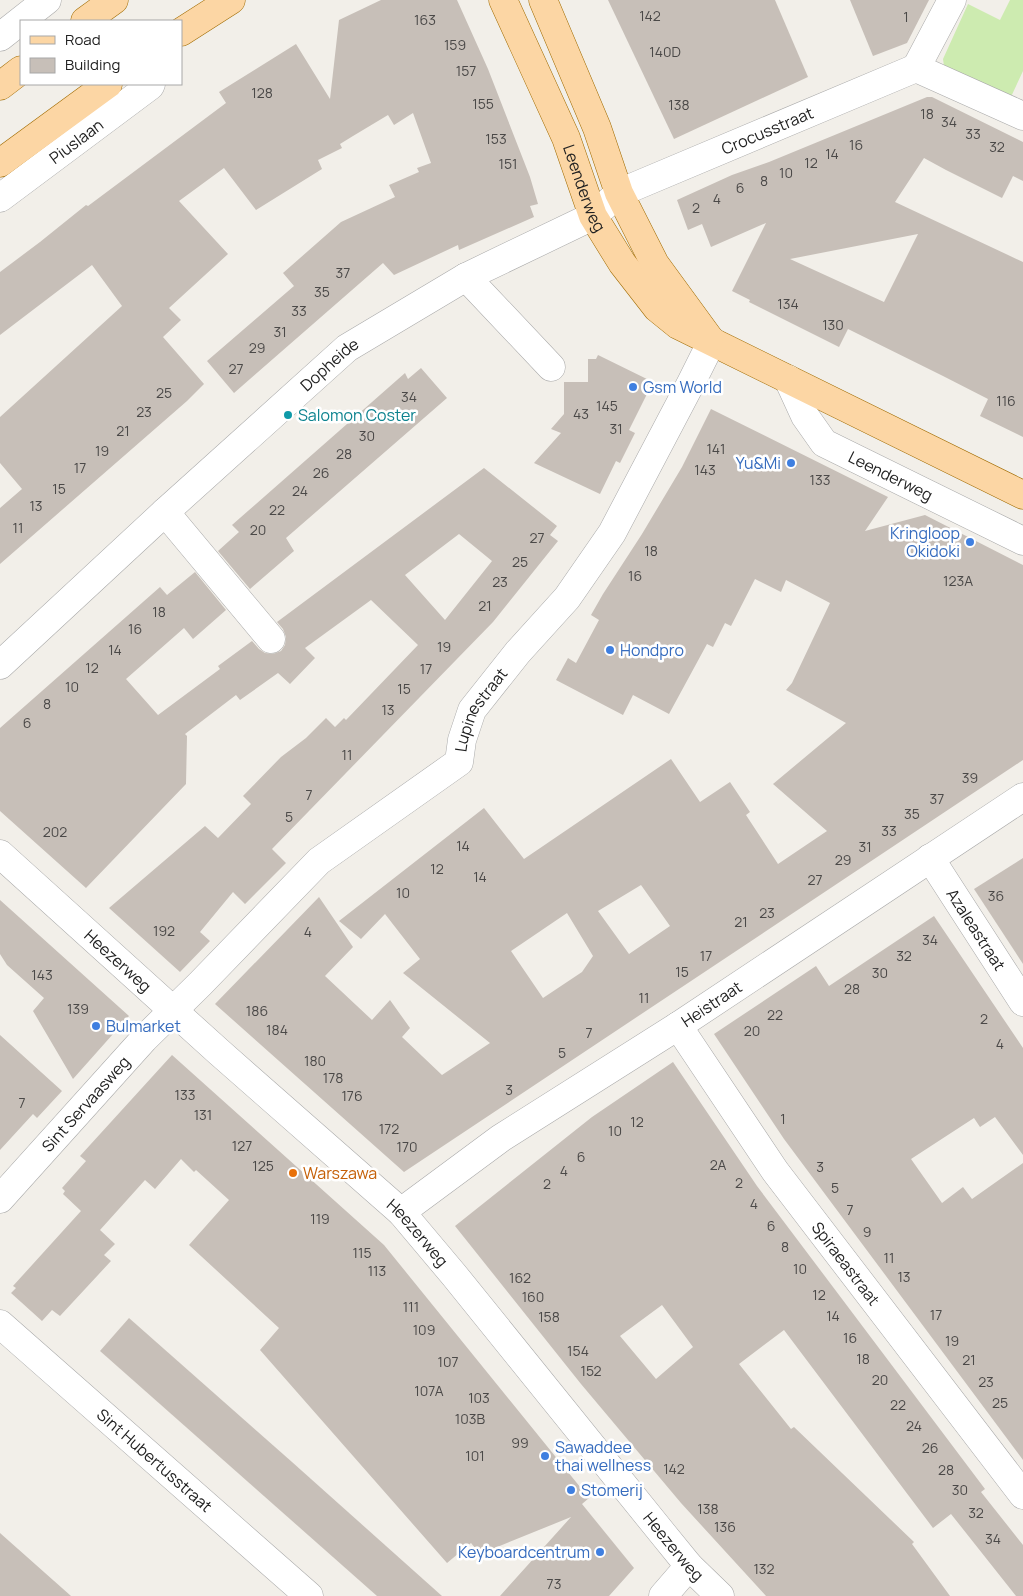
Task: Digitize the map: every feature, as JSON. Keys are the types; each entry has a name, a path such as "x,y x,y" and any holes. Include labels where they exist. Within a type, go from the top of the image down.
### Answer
{"main road":[{"path":"86,20 114,0"},
{"path":"182,31 231,0"},
{"name":"Leenderweg","path":"503,0 566,138 593,216 622,263 657,308 678,325 1023,495"},
{"name":"Leenderweg","path":"543,0 597,128 619,193 655,264 712,341"},
{"path":"0,86 20,71"},
{"name":"Piuslaan","path":"0,163 107,85"}],"street":[{"path":"22,20 47,0"},
{"path":"952,0 916,68 1023,116"},
{"path":"0,37 20,21"},
{"name":"Crocusstraat","path":"619,193 916,68"},
{"name":"Piuslaan","path":"0,198 150,85"},
{"name":"Dopheide","path":"0,665 165,512 347,348 466,277 593,216 619,193"},
{"path":"466,277 551,367"},
{"name":"Lupinestraat","path":"172,1010 200,984 320,861 460,762 462,740 472,710 518,652 567,598 612,533 712,341"},
{"name":"Leenderweg","path":"788,379 805,416 824,443 1023,541"},
{"path":"165,512 271,640"},
{"name":"Heistraat","path":"401,1212 501,1138 678,1026 1023,797"},
{"name":"Heezerweg","path":"0,854 172,1010 401,1212 690,1566 720,1596"},
{"name":"Azaleastraat","path":"930,858 1023,1002"},
{"name":"Sint Servaasweg","path":"0,1199 172,1010"},
{"name":"Spiraeastraat","path":"678,1026 774,1171 1023,1495"},
{"name":"Sint Hubertusstraat","path":"0,1324 309,1596"},
{"path":"663,1596 690,1566"}],"green space":[{"path":"1010,0 1023,0 1023,71 1010,99 944,66 943,59 968,4 1000,20"}],"building":[{"path":"381,0 457,0 488,69 530,177 538,204 530,206 534,217 459,250 458,245 394,275 383,263 234,393 207,361 294,286 283,273 341,222 395,197 389,185 419,172 417,168 431,163 413,113 394,125 388,115 340,144 342,148 318,160 322,169 256,210 224,168 179,201 228,254 169,308 181,320 163,337 204,384 0,564 0,508 22,489 0,463 0,417 122,306 92,265 0,335 0,272 86,205 88,206 226,103 219,92 296,44 330,99 339,20"},
{"path":"608,0 775,0 808,77 674,139"},
{"path":"850,0 929,0 907,43 873,56"},
{"path":"927,97 932,97 1023,142 1023,181 1013,176 1002,198 924,158 895,202 1023,262 1023,437 980,416 988,399 943,376 848,329 839,347 749,302 750,300 732,291 766,223 711,247 702,224 688,230 677,200 732,175 769,162","holes":["918,234 884,302 790,259"]},
{"path":"598,355 653,382 629,430 635,433 620,463 616,461 600,494 534,463 561,433 551,429 564,414 564,382 588,382 588,359 596,359"},
{"path":"421,368 447,398 286,538 294,551 250,589 218,551 239,532 232,525 405,373 408,379"},
{"path":"711,409 888,497 865,531 925,515 1023,565 1023,760 404,1172 215,1004 319,897 353,947 325,976 372,1020 390,1000 410,1028 402,1037 442,1075 490,1043 403,973 420,959 385,914 361,939 339,921 484,808 524,859 671,759 700,802 730,782 750,812 746,815 778,864 827,831 773,784 846,723 786,690 792,683 830,603 786,580 781,592 755,579 731,626 725,623 713,647 707,644 669,714 633,695 623,715 556,680 568,658 576,663 599,620 591,615 682,467","holes":["641,885 670,926 629,954 598,911","567,913 593,956 582,972 543,998 511,951"]},
{"path":"484,468 557,526 550,535 558,541 493,622 272,849 286,863 245,904 233,892 200,932 210,941 180,972 109,908 205,826 218,838 251,804 243,796 281,757 306,738 326,718 335,727 344,718 346,720 418,645 371,600 305,648 315,658 290,684 278,673 240,700 236,695 185,734 187,736 186,784 86,888 0,811 0,728 160,587 167,595 195,572 226,610 193,639 184,628 126,679 158,715 220,669 218,666 252,641 265,653 273,654 281,651 285,645 286,637 283,629 277,622","holes":["459,534 492,561 445,620 405,575"]},
{"path":"1023,858 1023,964 974,889"},
{"path":"0,900 129,1016 73,1079 33,1011 44,998 7,965 0,954"},
{"path":"934,916 1023,1048 1023,1155 995,1117 980,1127 974,1118 911,1159 942,1203 963,1187 972,1199 1023,1163 1023,1460 784,1139 714,1034 816,966 829,986"},
{"path":"0,1035 62,1091 37,1118 33,1114 0,1150"},
{"path":"172,1055 384,1245 589,1498 582,1504 634,1568 609,1596 500,1596 571,1517 480,1554 471,1543 447,1563 260,1350 279,1328 189,1245 229,1200 181,1159 155,1189 145,1180 100,1230 115,1244 104,1255 111,1261 60,1316 52,1310 42,1321 11,1293 16,1288 13,1286 81,1211 63,1194 65,1191 62,1188 86,1161 80,1156"},
{"path":"673,1062 757,1186 985,1489 981,1492 1023,1545 1023,1596 1016,1596 951,1514 933,1528 784,1330 739,1364 791,1429 794,1427 914,1542 912,1544 950,1596 766,1596 681,1503 581,1384 455,1226 592,1117","holes":["662,1305 693,1347 656,1379 620,1336"]},
{"path":"129,1318 442,1596 377,1596 100,1351"},
{"path":"0,1533 71,1596 0,1596"}],"place":[{"name":"Gsm World","path":"633,387"},
{"name":"Salomon Coster","path":"288,415"},
{"name":"Yu&Mi","path":"791,463"},
{"name":"Kringloop Okidoki","path":"970,542"},
{"name":"Hondpro","path":"610,650"},
{"name":"Bulmarket","path":"96,1026"},
{"name":"Warszawa","path":"293,1173"},
{"name":"Sawaddee thai wellness","path":"545,1456"},
{"name":"Stomerij","path":"571,1490"},
{"name":"Keyboardcentrum","path":"600,1552"}]}
